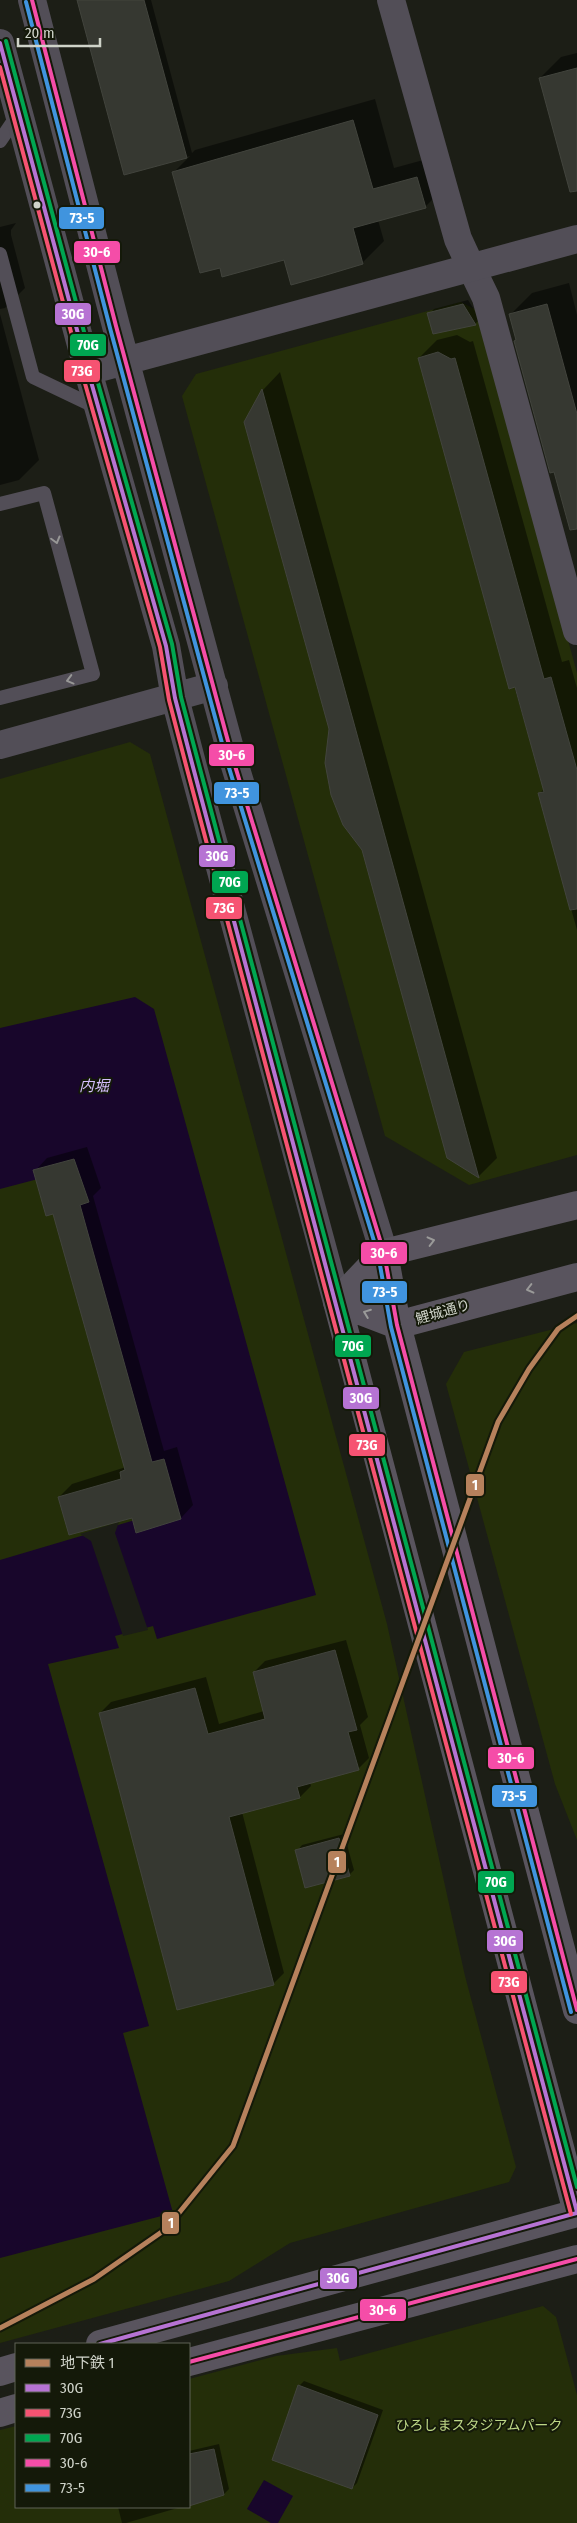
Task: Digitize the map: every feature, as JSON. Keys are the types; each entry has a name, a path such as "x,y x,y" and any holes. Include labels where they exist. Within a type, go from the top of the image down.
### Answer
{"highway":[{"path":"104,2343 577,2212 337,1302 384,1253 577,1205"},
{"path":"384,1253 397,1325 577,2010"},
{"name":"鯉城通り","path":"337,1302 397,1325 577,1277"},
{"path":"190,2362 577,2259"},
{"path":"0,2372 15,2367"},
{"path":"0,2413 15,2408"}],"street":[{"path":"32,0 232,756 384,1253"},
{"path":"392,0 458,239 486,298 577,631"},
{"path":"0,43 98,408 166,646 175,698 337,1302"},
{"path":"88,371 577,239"},
{"path":"0,745 214,686"}],"lane":[{"path":"0,141 19,113"},
{"path":"0,254 33,377 98,408"},
{"path":"0,504 44,493 93,674 0,698"}],"green space":[{"path":"461,302 478,311 577,673 577,1155 469,1185 385,1136 182,396 196,374"},
{"path":"130,742 150,754 387,1624 465,1976 516,2167 509,2182 290,2243 229,2281 0,2343 0,779"},
{"path":"577,1323 577,1840 555,1784 446,1384 464,1352"},
{"name":"ひろしまスタジアムパーク","path":"543,2306 556,2317 577,2395 577,2523 0,2523 0,2430 15,2426 15,2508 190,2508 190,2379 276,2356 337,2348 340,2361"}],"water":[{"name":"内堀","path":"135,997 154,1009 316,1595 157,1639 153,1626 115,1636 119,1648 48,1664 149,2026 123,2033 173,2213 0,2258 0,1560 135,1520 150,1465 77,1203 38,1179 0,1189 0,1028"},
{"path":"264,2480 293,2496 278,2523 271,2523 247,2509"}],"pier":[{"path":"119,1522 115,1533 148,1630 123,1636 91,1541 80,1534"}],"building":[{"path":"77,0 144,0 187,158 124,175"},
{"path":"577,68 577,191 570,192 539,78"},
{"path":"353,120 373,189 417,177 426,208 353,228 363,264 323,276 291,285 284,260 222,277 220,268 200,273 172,172"},
{"path":"463,304 476,325 433,334 427,313"},
{"path":"547,304 577,414 577,529 570,530 554,472 550,473 514,341 516,340 509,314"},
{"path":"438,352 451,359 455,358 544,679 551,677 577,770 577,909 570,910 538,793 544,792 515,687 509,689 418,358"},
{"path":"262,389 479,1178 447,1158 362,850 343,825 331,795 325,763 329,729 244,422"},
{"path":"74,1159 89,1202 80,1205 152,1462 164,1459 181,1519 136,1533 132,1518 69,1535 58,1497 121,1479 120,1472 125,1470 53,1214 46,1216 33,1170"},
{"path":"335,1650 357,1730 348,1732 359,1770 297,1787 300,1798 229,1817 274,1985 177,2010 99,1713 195,1688 208,1734 265,1719 253,1672"},
{"path":"339,1838 350,1876 305,1888 295,1850"},
{"path":"298,2385 378,2415 352,2489 272,2460"},
{"path":"214,2449 224,2495 190,2506 190,2454"}],"metro line":[{"name":"1","path":"0,2328 94,2279 166,2229 233,2146 498,1422 529,1369 558,1329 577,1316"}],"transit line":[{"name":"30-6","path":"32,0 116,326 232,756 384,1253 397,1325 577,2010"},
{"name":"73-5","path":"26,2 110,328 226,758 378,1254 391,1327 571,2012"},
{"name":"70G","path":"6,41 94,369 172,644 181,697 577,2187"},
{"name":"30G","path":"0,43 88,371 166,646 175,698 193,767 577,2212"},
{"name":"73G","path":"0,67 82,373 160,647 169,700 187,769 571,2214"},
{"name":"30G","path":"104,2343 577,2213"},
{"name":"30-6","path":"190,2362 577,2259"}]}
